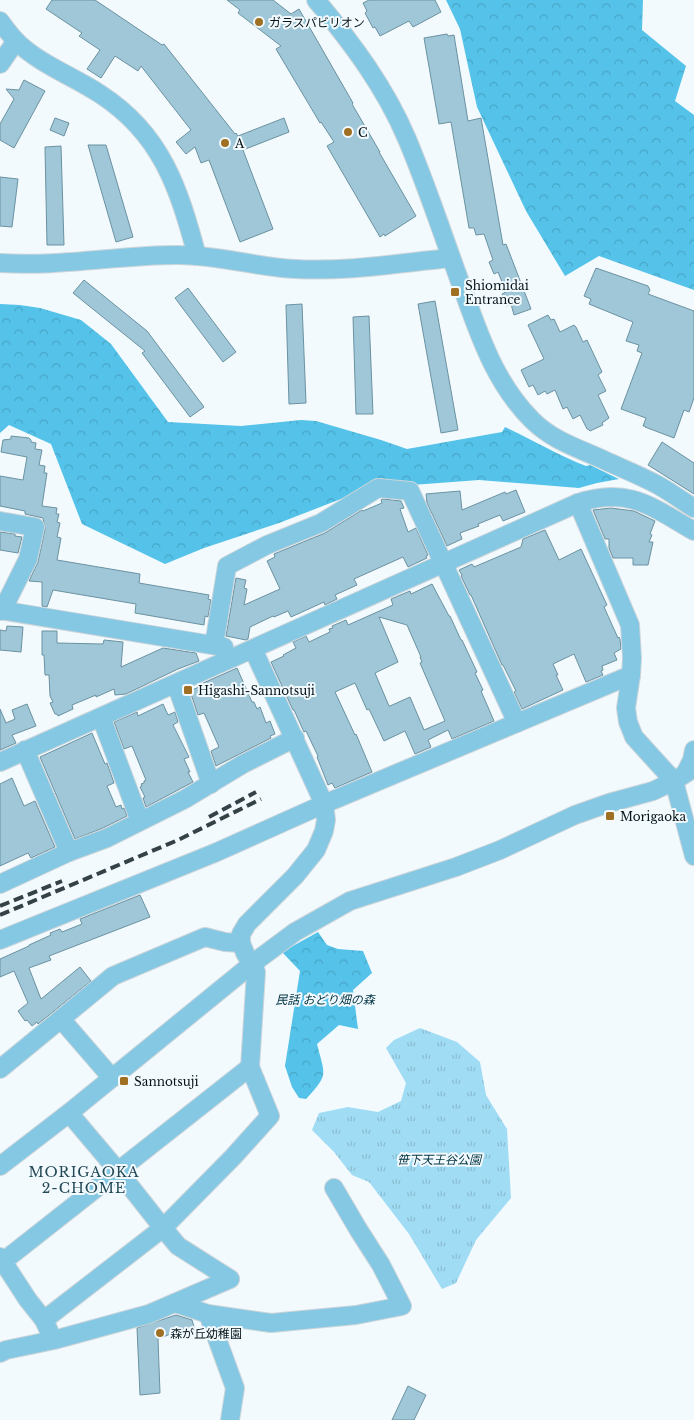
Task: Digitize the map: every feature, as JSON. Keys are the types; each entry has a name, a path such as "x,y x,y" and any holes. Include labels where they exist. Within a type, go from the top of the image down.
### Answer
{"street":[{"path":"316,0 345,34 370,69 390,104 406,138 481,339 493,366 509,393 532,421 560,442 657,484 694,508"},
{"path":"0,21 16,41 34,55 100,94 120,108 138,125 166,164 175,186 197,256"},
{"path":"0,64 16,41"},
{"path":"0,263 37,264 152,256 197,256 223,258 293,269 315,270 450,258"},
{"path":"214,645 227,566 267,545 321,523 378,488 410,492 517,723"},
{"path":"0,762 590,499 605,496 639,501 694,532"},
{"path":"578,504 630,625 632,658 626,708 628,722 634,736 685,774"},
{"path":"0,521 35,526 28,559 1,610 250,650"},
{"path":"44,1320 162,1228 234,1158 270,1116 250,1067 256,972 241,943 241,934 247,924 295,876 316,850 324,832 326,820 324,804 295,738 250,650"},
{"path":"0,940 217,852 324,804 631,675"},
{"path":"176,684 211,784"},
{"path":"101,717 140,821"},
{"path":"0,884 69,852 107,838 185,800 243,764 295,738"},
{"path":"25,750 69,852"},
{"path":"694,750 692,760 685,774 694,856"},
{"path":"0,1166 69,1113 252,964 295,932 350,902 456,867 500,850 575,815 653,791 685,774"},
{"path":"0,1068 113,976 205,937 225,942 241,943"},
{"path":"61,1018 112,1078"},
{"path":"54,1340 44,1320 1,1261 250,1067"},
{"path":"0,1353 149,1314 230,1279 178,1246 69,1113"},
{"path":"175,1303 208,1314 270,1323 356,1314 402,1306 381,1265 334,1188"},
{"path":"208,1314 235,1388 230,1420"}],"green space":[{"path":"446,0 643,0 642,30 686,66 675,101 694,115 694,290 599,256 565,276 526,211 477,107 460,29"},
{"path":"0,304 40,308 81,320 111,344 168,422 241,426 301,420 316,421 407,449 502,432 505,427 565,457 586,466 590,465 619,479 579,488 479,480 412,485 377,485 165,564 82,524 51,444 9,425 0,433"},
{"name":"民話 おどり畑の森","path":"318,932 327,945 338,949 363,951 372,973 353,990 358,1029 339,1025 317,1044 323,1069 322,1079 306,1099 299,1098 292,1087 285,1066 300,971 282,952"},
{"name":"笹下天王谷公園","path":"420,1028 457,1042 480,1062 486,1095 507,1129 511,1198 476,1240 456,1283 442,1289 409,1234 369,1182 352,1175 334,1152 312,1130 319,1113 348,1107 378,1112 401,1101 406,1083 386,1048 394,1040"}],"building":[{"path":"52,0 95,0 162,45 164,44 238,136 284,118 289,132 243,150 273,229 240,242 209,160 201,163 195,147 186,154 176,142 191,130 141,66 138,71 115,56 101,78 87,69 100,50 79,36 82,33 46,9"},
{"name":"C","path":"227,0 273,0 291,14 299,9 416,216 385,236 384,234 380,237 327,146 334,142 320,123 276,49 281,46 238,13 240,10"},
{"path":"369,0 435,0 441,12 413,27 409,21 380,36 365,13 367,11 363,3"},
{"path":"447,34 448,36 454,35 468,121 481,118 503,245 506,244 531,309 514,315 511,304 506,306 502,294 506,292 498,272 494,274 489,262 493,260 484,234 476,235 474,228 469,228 451,122 439,124 424,38"},
{"path":"24,80 45,91 14,148 0,140 0,124 14,99 6,89 19,90"},
{"path":"55,118 69,123 64,136 50,130"},
{"path":"88,145 106,145 133,237 116,242"},
{"path":"61,146 64,245 47,245 45,147"},
{"path":"0,177 18,179 12,227 0,226"},
{"path":"596,268 648,286 650,290 648,294 694,311 694,398 689,412 684,410 674,438 643,426 646,418 621,409 642,353 637,351 639,345 626,341 633,322 589,304 591,299 584,296"},
{"path":"84,280 147,331 204,407 190,417 142,353 145,351 73,293"},
{"path":"188,288 236,352 223,362 175,298"},
{"path":"435,301 458,430 441,433 418,304"},
{"path":"302,304 306,403 289,404 286,305"},
{"path":"548,315 551,320 554,319 560,332 574,325 576,327 583,342 587,340 602,372 598,375 606,391 598,395 609,418 602,423 603,425 590,431 580,415 573,419 567,407 563,409 555,390 547,394 545,391 538,395 533,385 529,387 521,370 544,359 528,325"},
{"path":"369,316 373,414 356,414 353,317"},
{"path":"11,436 29,438 31,442 36,443 35,449 42,450 39,465 45,466 44,473 47,473 42,506 57,508 56,514 59,514 57,522 60,523 57,537 61,538 57,560 140,574 139,583 209,595 208,599 211,600 208,617 205,616 204,625 135,613 136,604 53,590 47,607 42,606 42,582 29,581 38,562 45,529 43,518 25,514 25,511 0,506 0,476 23,480 27,457 1,452 3,440 11,439"},
{"path":"662,442 694,463 694,494 648,465"},
{"path":"516,490 525,512 503,521 500,515 478,524 479,526 460,533 462,539 447,546 427,503 426,494 460,491 462,510 505,492 506,494"},
{"path":"381,500 401,501 404,508 400,509 408,532 416,528 428,555 426,556 427,558 408,567 403,557 354,579 357,585 335,595 337,599 325,605 324,602 291,617 288,611 250,627 248,639 246,640 226,636 236,578 246,580 244,588 247,589 244,605 280,589 267,561 275,557 274,554 325,533 362,510 382,503"},
{"path":"611,508 634,511 655,521 650,534 652,535 649,542 653,542 648,565 633,565 633,558 613,558 609,548 609,539 605,539 593,510"},
{"path":"545,530 559,560 581,549 607,605 604,607 620,639 621,649 614,653 617,660 602,666 603,670 601,671 603,675 586,682 574,654 553,664 563,690 522,709 514,692 516,691 502,665 459,570 472,564 474,567 521,547 523,539"},
{"path":"0,532 22,537 18,553 0,550"},
{"path":"432,584 477,672 475,673 483,690 481,691 494,721 452,739 448,730 428,740 431,747 415,754 405,731 384,741 355,683 335,692 372,772 335,788 332,783 328,785 318,756 293,710 271,662 296,648 293,642 306,636 309,642 330,632 329,629 333,628 332,626 346,620 348,625 393,605 391,599 410,591 411,594","holes":["379,617 407,625 421,657 422,662 420,663 445,721 424,730 410,697 389,706 375,673 398,662"]},
{"path":"7,626 23,627 21,652 0,650 0,630 6,631"},
{"path":"42,631 57,631 57,643 103,644 104,640 123,642 121,667 163,648 196,653 199,661 126,694 115,695 114,689 96,697 96,695 72,705 73,709 58,716 55,714 50,703 53,702 50,696 49,675 45,675 44,655 42,655"},
{"path":"237,668 252,702 254,702 257,709 260,707 266,723 270,721 275,734 270,736 271,738 216,766 211,751 219,747 204,713 198,715 190,691"},
{"path":"27,704 36,726 12,735 16,743 0,750 0,709 6,723 15,719 12,710"},
{"path":"163,704 168,715 175,712 178,722 173,725 189,757 184,759 193,782 146,807 143,798 145,797 140,787 146,780 132,746 124,749 114,722 137,712 138,716"},
{"path":"92,733 105,764 107,763 114,783 107,786 116,807 121,805 127,816 75,839 40,757"},
{"path":"12,778 24,806 35,801 55,847 31,858 28,853 0,866 0,784"},
{"path":"140,895 150,917 49,956 51,960 29,968 41,999 80,967 91,981 38,1024 37,1022 32,1026 27,1020 25,1021 18,1011 28,1003 14,971 0,977 0,959 51,935 50,933 60,929 62,932 82,924 80,919"},
{"path":"176,1315 192,1320 195,1330 182,1334 178,1331 158,1339 160,1393 140,1395 137,1328"},
{"path":"408,1386 426,1395 414,1420 392,1420"}],"railway":[{"path":"209,817 256,792"},
{"path":"0,915 178,840 261,799"},
{"path":"0,906 62,881"}],"place":[{"name":"ガラスパビリオン","path":"259,22"},
{"name":"C","path":"348,132"},
{"name":"A","path":"225,143"},
{"name":"Shiomidai Entrance","path":"455,292"},
{"name":"Higashi-Sannotsuji","path":"188,690"},
{"name":"Morigaoka","path":"610,816"},
{"name":"Sannotsuji","path":"124,1081"},
{"name":"森が丘幼稚園","path":"160,1333"}],"district":[{"name":"MORIGAOKA 2-CHOME","path":"84,1180"}]}
